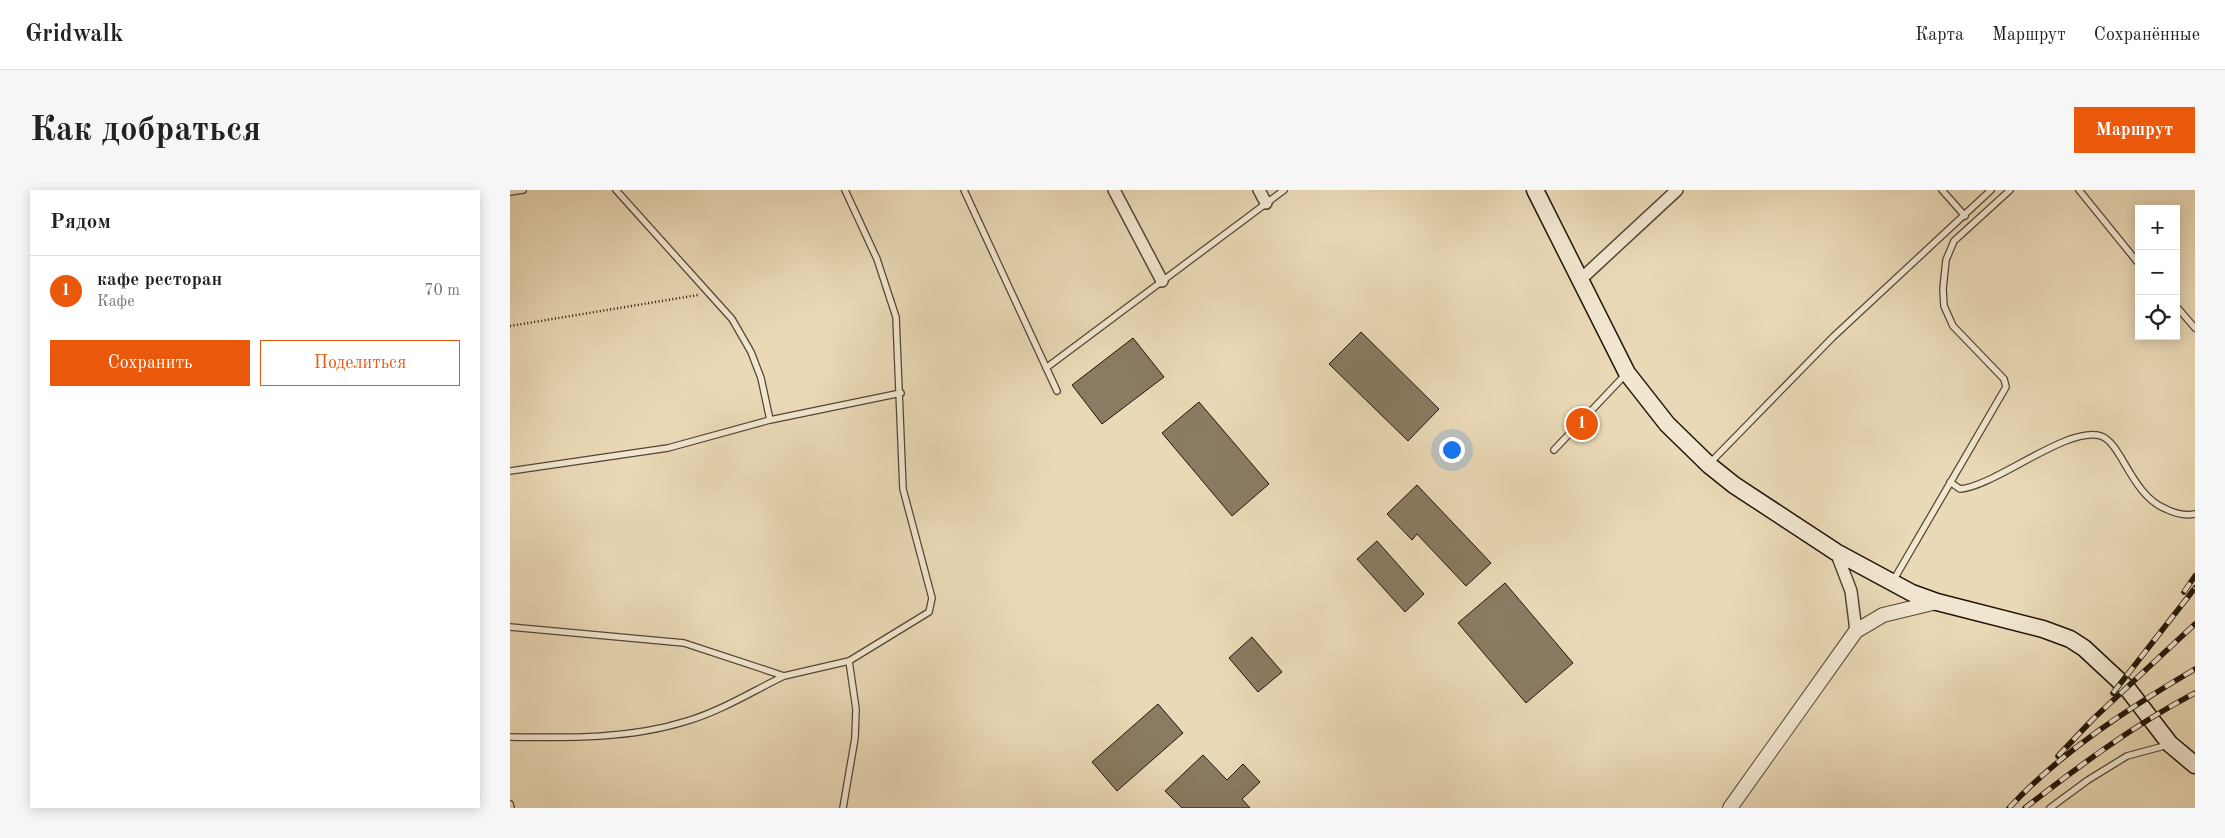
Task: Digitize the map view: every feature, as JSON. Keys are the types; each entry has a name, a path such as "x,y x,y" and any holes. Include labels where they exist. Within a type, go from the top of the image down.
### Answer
{"main road":[{"path":"1535,190 1627,373 1667,424 1708,465 1734,485 1836,552 1892,583 1937,602 2043,629 2070,639 2098,660 2127,688 2170,744 2195,765"}],"street":[{"path":"1114,190 1162,281"},
{"path":"1259,190 1266,203"},
{"path":"1580,280 1677,190"},
{"path":"1836,552 1851,590 1856,631"},
{"path":"1730,808 1856,631 1883,615 1937,602"}],"lane":[{"path":"510,192 523,190"},
{"path":"616,190 711,292 732,319 751,352 761,378 770,420"},
{"path":"510,737 622,735 688,721 709,713 784,676 849,661 929,612 932,598 903,489 896,317 876,259 845,190"},
{"path":"964,190 1057,391"},
{"path":"1046,368 1284,190"},
{"path":"1942,190 1965,216"},
{"path":"1708,465 1833,337 1991,190"},
{"path":"1892,583 2006,387 2004,379 1953,326 1947,314 1944,289 1946,260 1954,241 2010,190"},
{"path":"2079,190 2135,259"},
{"path":"2180,311 2195,328"},
{"path":"1554,450 1627,373"},
{"path":"510,471 668,448 770,420 900,393"},
{"path":"1950,482 1960,489 1976,486 2026,459 2080,436 2095,434 2104,437 2117,450 2134,481 2146,496 2161,507 2176,514 2195,514"},
{"path":"510,627 684,643 784,676"},
{"path":"843,808 855,738 856,709 849,661"},
{"path":"2050,808 2088,780 2127,756 2170,744"},
{"path":"510,804 511,808"}],"path":[{"path":"510,326 711,292"}],"building":[{"path":"1361,332 1439,409 1408,441 1329,364"},
{"path":"1133,338 1164,377 1102,424 1072,385"},
{"path":"1199,402 1269,484 1232,516 1162,433"},
{"path":"1417,485 1491,563 1466,586 1417,534 1412,540 1387,514"},
{"path":"1377,541 1424,594 1405,612 1357,559"},
{"path":"1505,583 1573,663 1526,703 1458,623"},
{"path":"1252,637 1282,672 1258,692 1229,658"},
{"path":"1158,704 1183,733 1117,791 1092,762"},
{"path":"1203,755 1227,780 1243,764 1260,782 1242,799 1250,808 1182,808 1165,791"}],"railway":[{"path":"2184,592 2195,576"},
{"path":"2113,693 2195,588"},
{"path":"2058,756 2093,719 2195,624"},
{"path":"2009,808 2074,749 2121,715 2195,669"},
{"path":"2025,808 2107,747 2172,705 2195,693"}],"place":[{"name":"кафе ресторан","path":"1582,424"}]}
